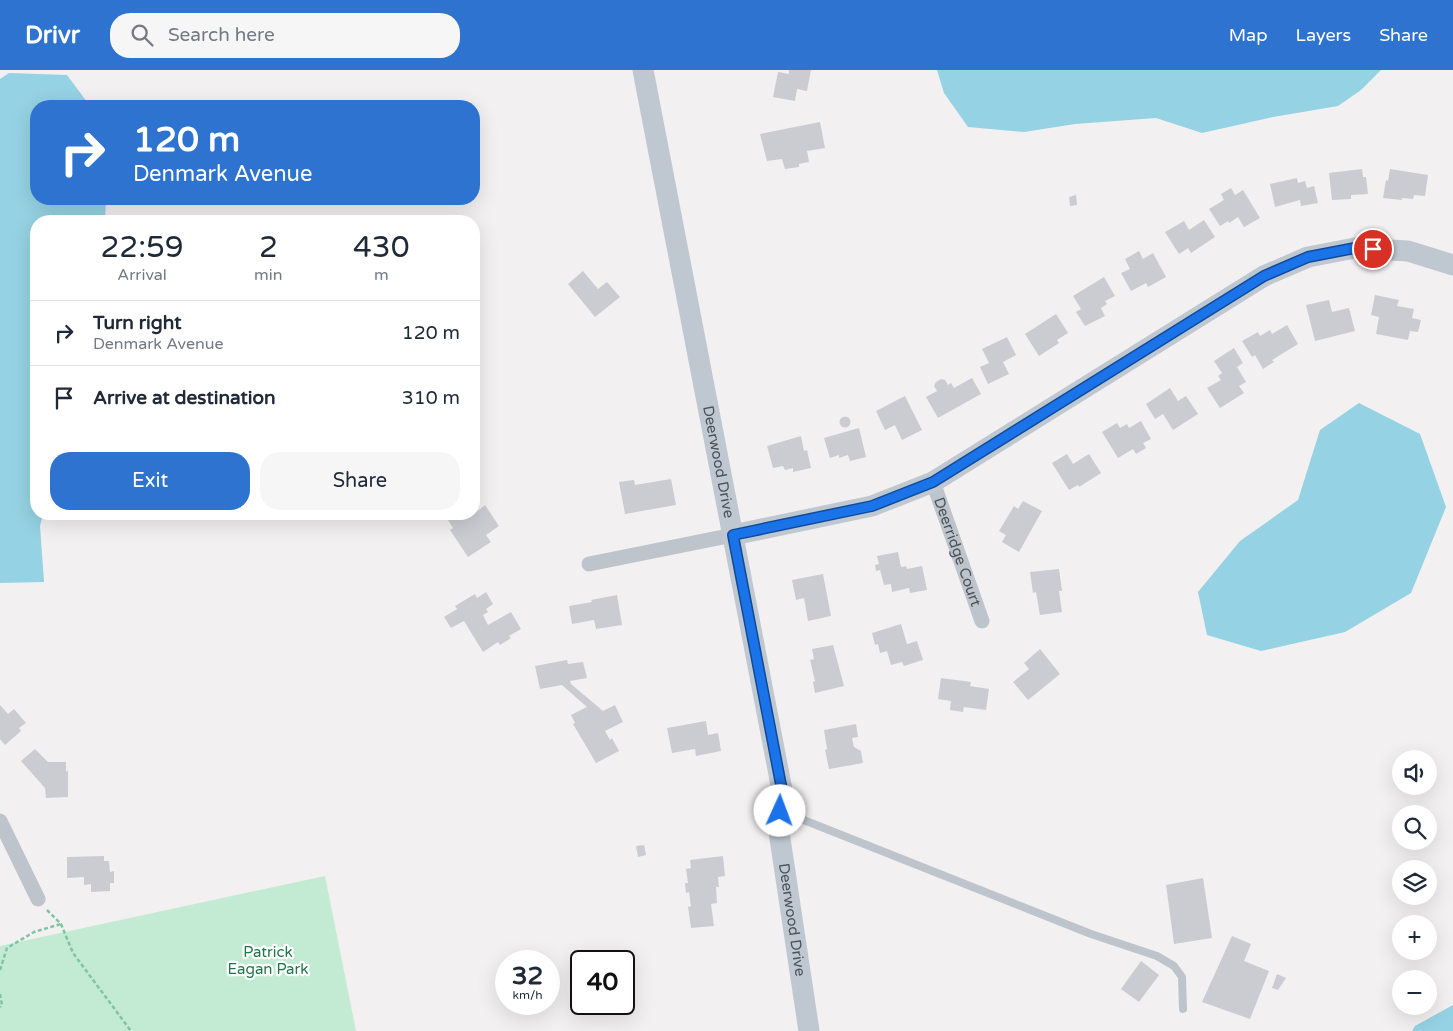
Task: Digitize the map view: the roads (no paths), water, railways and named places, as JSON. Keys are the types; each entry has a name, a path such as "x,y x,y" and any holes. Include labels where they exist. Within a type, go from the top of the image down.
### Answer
{"street":[{"name":"Deerwood Drive","path":"643,70 782,790 779,832 809,1031"},
{"path":"588,564 872,506 933,482 1264,276 1308,257 1355,248 1408,251 1453,265"},
{"name":"Deerridge Court","path":"933,482 982,621"},
{"path":"0,821 38,899"}],"lane":[{"path":"780,811 1091,934 1157,956 1174,966 1182,977 1183,1009"}],"water":[{"path":"937,70 1381,70 1361,90 1338,106 1273,117 1202,133 1156,118 1075,124 1024,132 968,127 944,93"},
{"path":"9,73 67,75 86,100 30,100 30,205 106,205 105,215 30,215 30,520 42,520 40,526 44,582 0,583 0,79"},
{"path":"1359,403 1420,434 1446,507 1411,593 1345,632 1261,651 1207,635 1198,592 1240,541 1298,500 1320,430"},
{"path":"1453,1005 1453,1031 1412,1031 1415,1026"}],"park label":[{"name":"Patrick Eagan Park","path":"268,960"}]}
